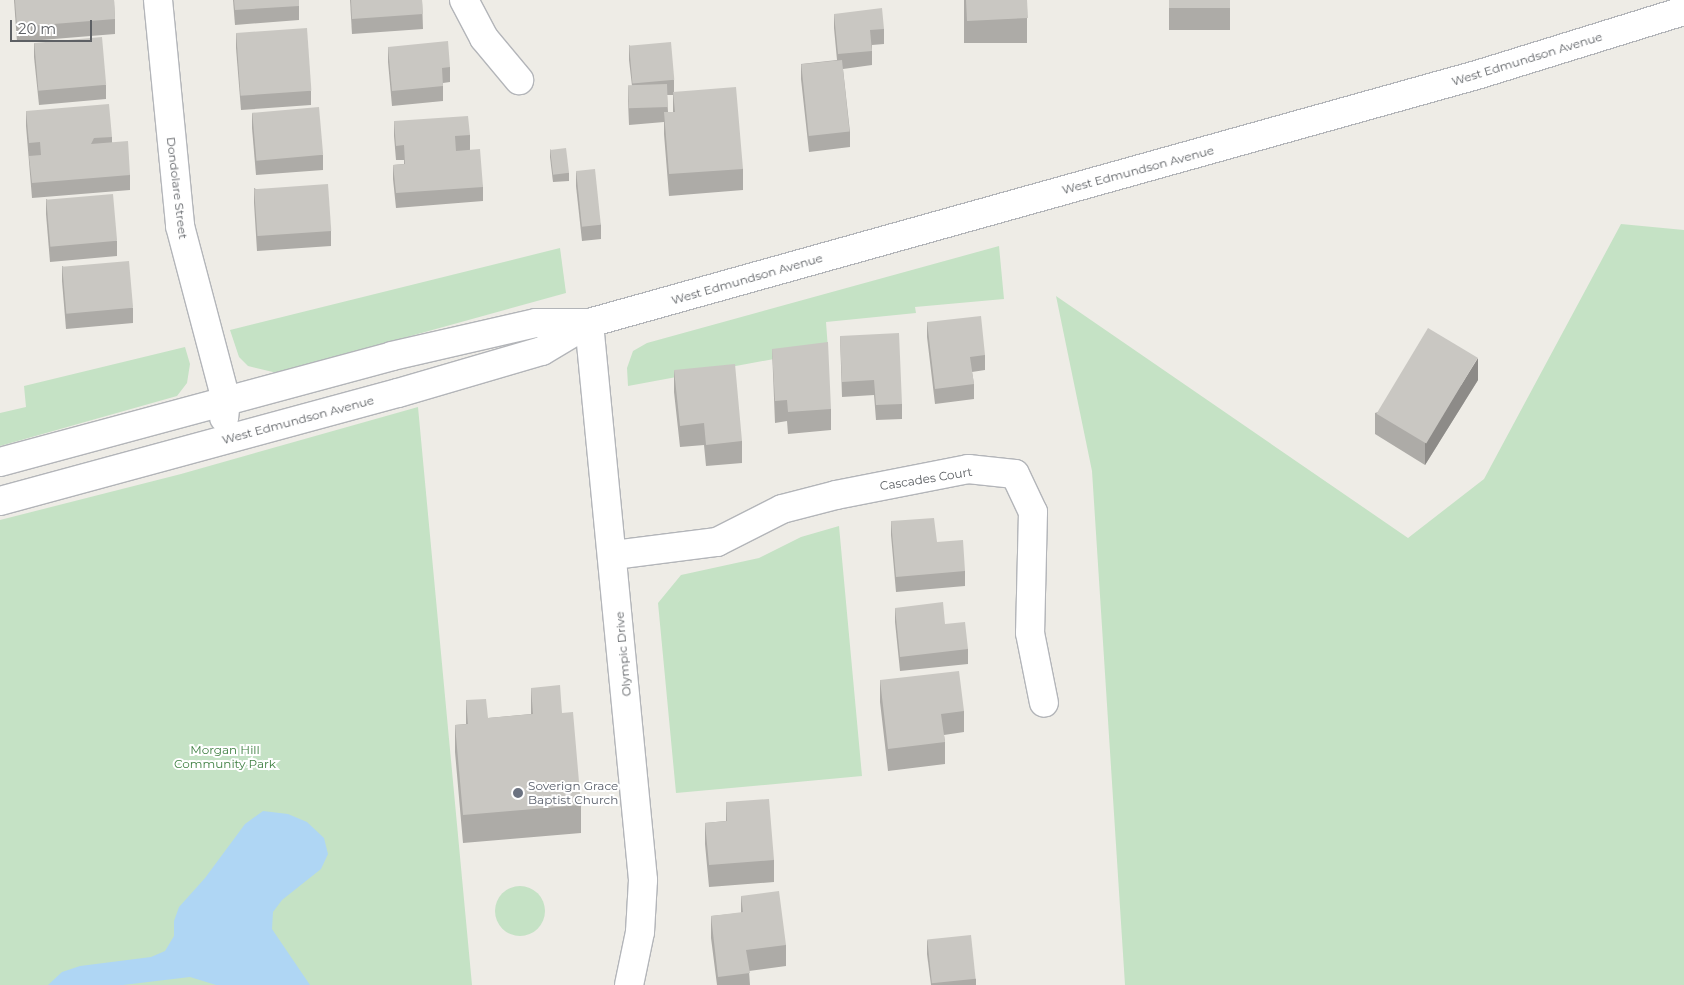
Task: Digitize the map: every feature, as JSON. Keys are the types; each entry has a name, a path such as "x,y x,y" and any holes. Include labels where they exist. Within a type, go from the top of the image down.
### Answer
{"street":[{"name":"Dondolare Street","path":"158,0 180,226 226,400"},
{"path":"464,0 484,38 519,80"},
{"name":"West Edmundson Avenue","path":"0,500 144,462 542,351 589,323 1471,77 1684,11"},
{"name":"West Edmundson Avenue","path":"0,462 392,356 536,323 589,323"},
{"name":"Olympic Drive","path":"589,323 614,555 643,880 640,932 629,985"},
{"path":"144,462 169,436 214,424 223,418 226,400"},
{"name":"Cascades Court","path":"614,555 717,542 782,510 836,494 968,469 1015,474 1033,512 1030,633 1044,703"}],"green space":[{"path":"1621,224 1684,230 1684,985 1125,985 1092,471 1056,296 1408,538 1484,479"},
{"path":"999,246 1004,299 915,307 916,313 826,322 828,349 628,386 627,368 633,351 647,343"},
{"path":"560,248 566,293 277,373 248,366 239,357 230,330"},
{"path":"185,347 190,364 187,383 177,396 0,446 0,413 26,407 24,386"},
{"name":"Morgan Hill Community Park","path":"418,407 472,985 0,985 0,520 181,474"},
{"path":"839,526 862,776 676,793 658,603 681,575 759,558 801,537"},
{"path":"515,886 525,886 538,893 545,906 545,916 538,929 525,936 515,936 506,932 499,925 495,916 495,906 499,897 506,890"}],"water":[{"path":"263,811 288,814 307,822 324,838 328,854 321,869 282,900 273,912 272,929 310,985 216,985 190,977 123,985 48,985 62,972 80,966 151,957 165,951 174,936 174,921 179,907 205,878 245,824"}],"building":[{"path":"15,0 114,0 115,19 17,27"},
{"path":"234,0 299,0 299,6 235,10"},
{"path":"351,0 422,0 423,14 352,19"},
{"path":"966,0 1027,0 1028,18 967,21"},
{"path":"1169,0 1230,0 1230,8 1169,8"},
{"path":"882,8 884,29 870,30 872,51 838,54 834,14"},
{"path":"307,28 311,91 241,96 236,33"},
{"path":"102,37 106,85 38,91 34,43"},
{"path":"448,41 450,67 442,68 443,86 392,91 388,47"},
{"path":"671,42 674,80 632,84 629,46"},
{"path":"842,60 850,132 809,136 801,64"},
{"path":"667,84 668,107 629,108 628,85"},
{"path":"736,87 743,169 669,174 664,112 675,112 673,92"},
{"path":"109,104 112,137 94,138 91,144 128,141 130,175 32,183 29,156 41,155 40,142 29,143 26,111"},
{"path":"319,107 323,155 256,161 252,113"},
{"path":"468,116 470,135 455,136 456,151 480,149 483,187 396,193 393,165 405,164 404,145 396,146 394,121"},
{"path":"566,148 569,173 553,175 550,150"},
{"path":"595,169 601,225 582,227 576,171"},
{"path":"328,184 331,231 257,236 254,189"},
{"path":"113,194 117,241 50,247 46,200"},
{"path":"129,261 133,308 66,314 62,267"},
{"path":"981,316 985,355 970,357 974,384 935,389 927,322"},
{"path":"1428,328 1478,358 1426,444 1376,414"},
{"path":"899,333 902,404 876,405 874,380 842,382 840,336"},
{"path":"828,342 831,409 788,412 787,400 775,401 772,349"},
{"path":"735,364 742,441 706,445 704,423 680,426 674,370"},
{"path":"934,518 937,542 963,540 965,571 896,577 891,521"},
{"path":"943,602 945,624 965,622 968,649 900,657 895,608"},
{"path":"959,671 964,711 941,714 945,742 888,749 880,680"},
{"name":"Soverign Grace Baptist Church","path":"560,685 562,713 573,712 581,805 463,815 455,725 468,724 466,700 486,699 488,718 533,714 531,688"},
{"path":"769,799 774,860 709,865 705,823 727,821 726,802"},
{"path":"779,891 786,945 746,950 750,973 718,977 711,916 743,912 741,896"},
{"path":"971,935 976,979 932,983 927,940"}],"place":[{"name":"Soverign Grace Baptist Church","path":"518,793"}]}
